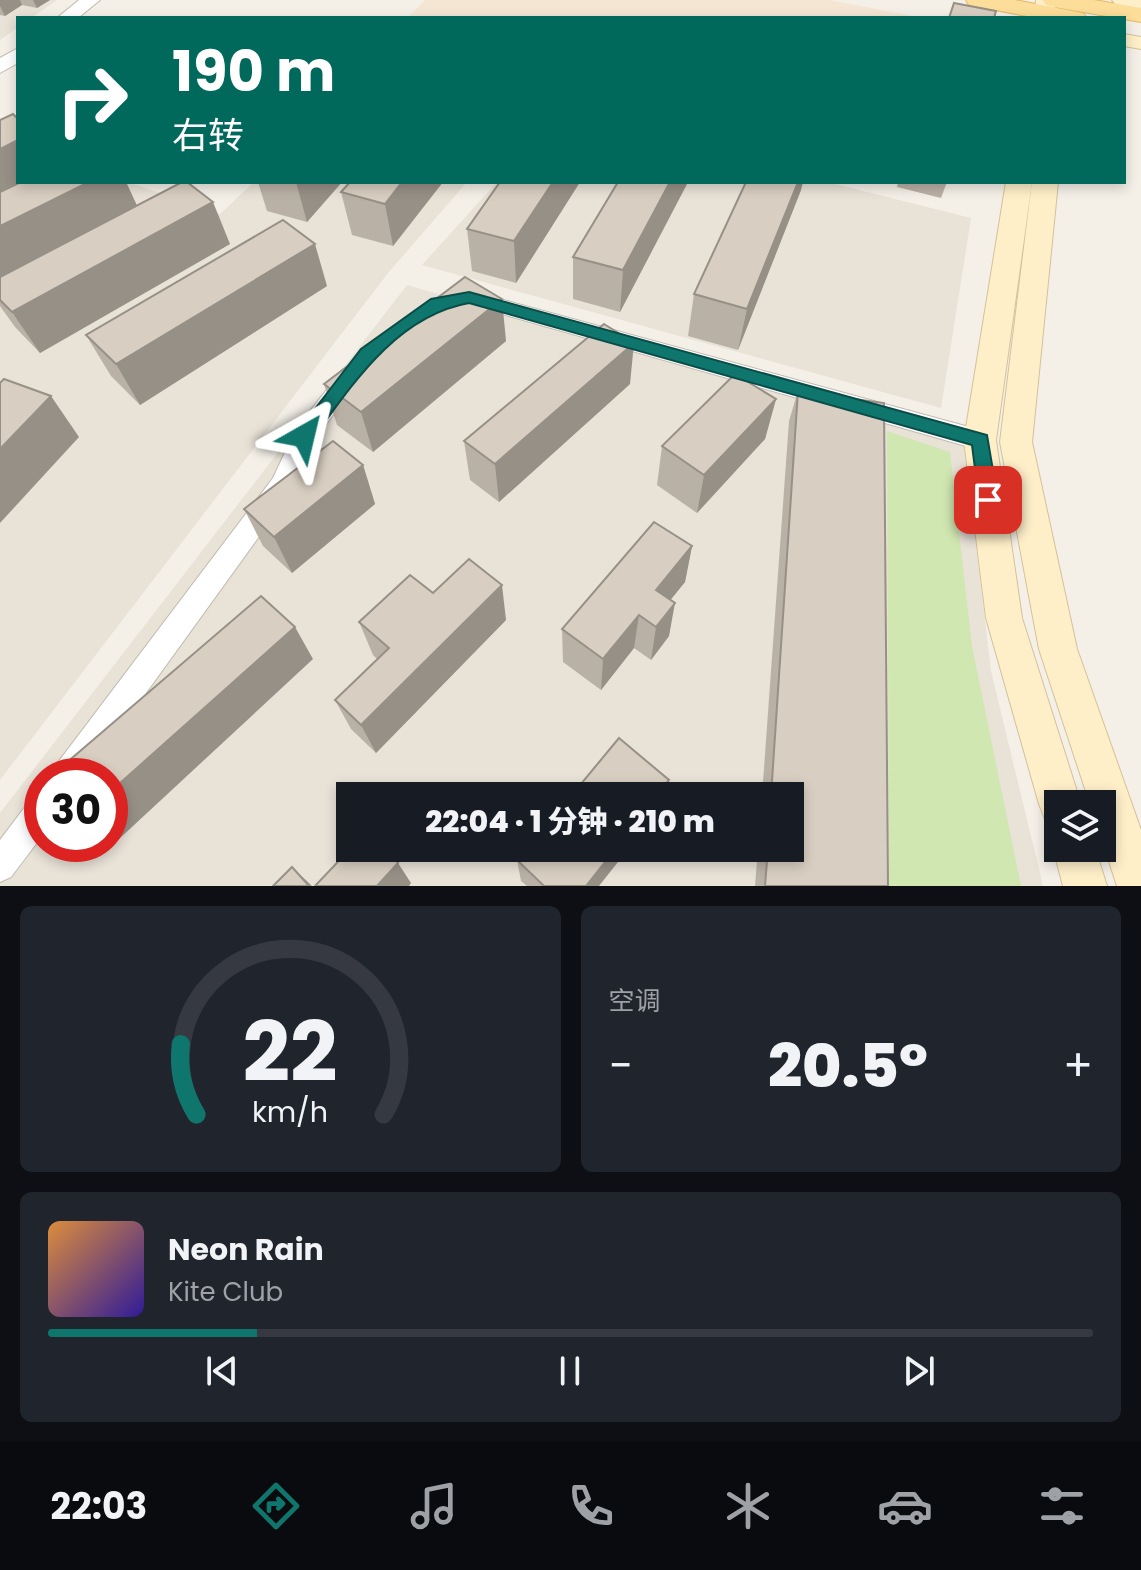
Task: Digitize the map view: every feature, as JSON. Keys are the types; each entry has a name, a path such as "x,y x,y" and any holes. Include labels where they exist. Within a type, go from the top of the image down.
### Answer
{"main road":[{"path":"977,0 1141,15"},
{"path":"1122,0 1141,3"},
{"path":"1019,184 980,440 1004,618 1056,790"},
{"path":"1045,184 1016,442 1058,649 1139,886"},
{"path":"1078,862 1085,886"}],"street":[{"path":"69,16 91,0"},
{"path":"447,301 469,297 980,440"},
{"path":"80,758 283,484 304,436 367,353"},
{"path":"0,866 24,834"}],"shaded area":[{"path":"0,0 57,0 34,16 16,16 16,28 0,40"},
{"path":"425,0 830,0 913,16 409,16"},
{"path":"0,137 16,184 134,184 220,214 252,184 465,184 388,273 0,780"},
{"path":"495,184 835,184 971,218 941,408 422,265"},
{"path":"407,285 964,446 991,671 1043,886 0,886 0,813 24,782 24,862 128,862 128,758 42,758"}],"green space":[{"path":"887,431 950,452 972,646 1021,886 889,886"}],"building":[{"path":"954,3 996,11 995,16 950,16"},
{"path":"13,114 16,117 16,141 0,149 0,120"},
{"path":"17,184 85,184 0,226 0,192"},
{"path":"178,184 190,184 213,202 12,312 0,300 0,277"},
{"path":"348,184 400,184 385,204 341,192"},
{"path":"499,184 552,184 514,241 467,229"},
{"path":"617,184 669,184 623,270 573,257"},
{"path":"745,184 797,184 747,309 694,294"},
{"path":"283,220 315,244 116,364 86,335"},
{"path":"465,277 502,299 361,412 324,384"},
{"path":"604,324 634,343 495,464 464,441"},
{"path":"735,374 776,399 704,475 662,446"},
{"path":"4,379 51,396 0,449 0,383"},
{"path":"798,391 884,403 888,886 765,886 767,862 804,862 804,782 772,782"},
{"path":"333,441 363,465 274,537 244,509"},
{"path":"654,522 692,546 656,590 675,603 656,627 639,615 603,659 562,629"},
{"path":"469,559 502,585 361,725 335,700 389,648 359,622 410,575 433,593"},
{"path":"261,596 295,627 128,776 128,758 72,758"},
{"path":"619,738 669,780 667,782 583,782"},
{"path":"338,862 398,863 377,886 315,886"},
{"path":"519,862 605,862 586,886 544,886"},
{"path":"292,867 309,886 273,886"}],"route":[{"path":"304,436 367,353 437,303 469,297 980,440 988,500"}]}
